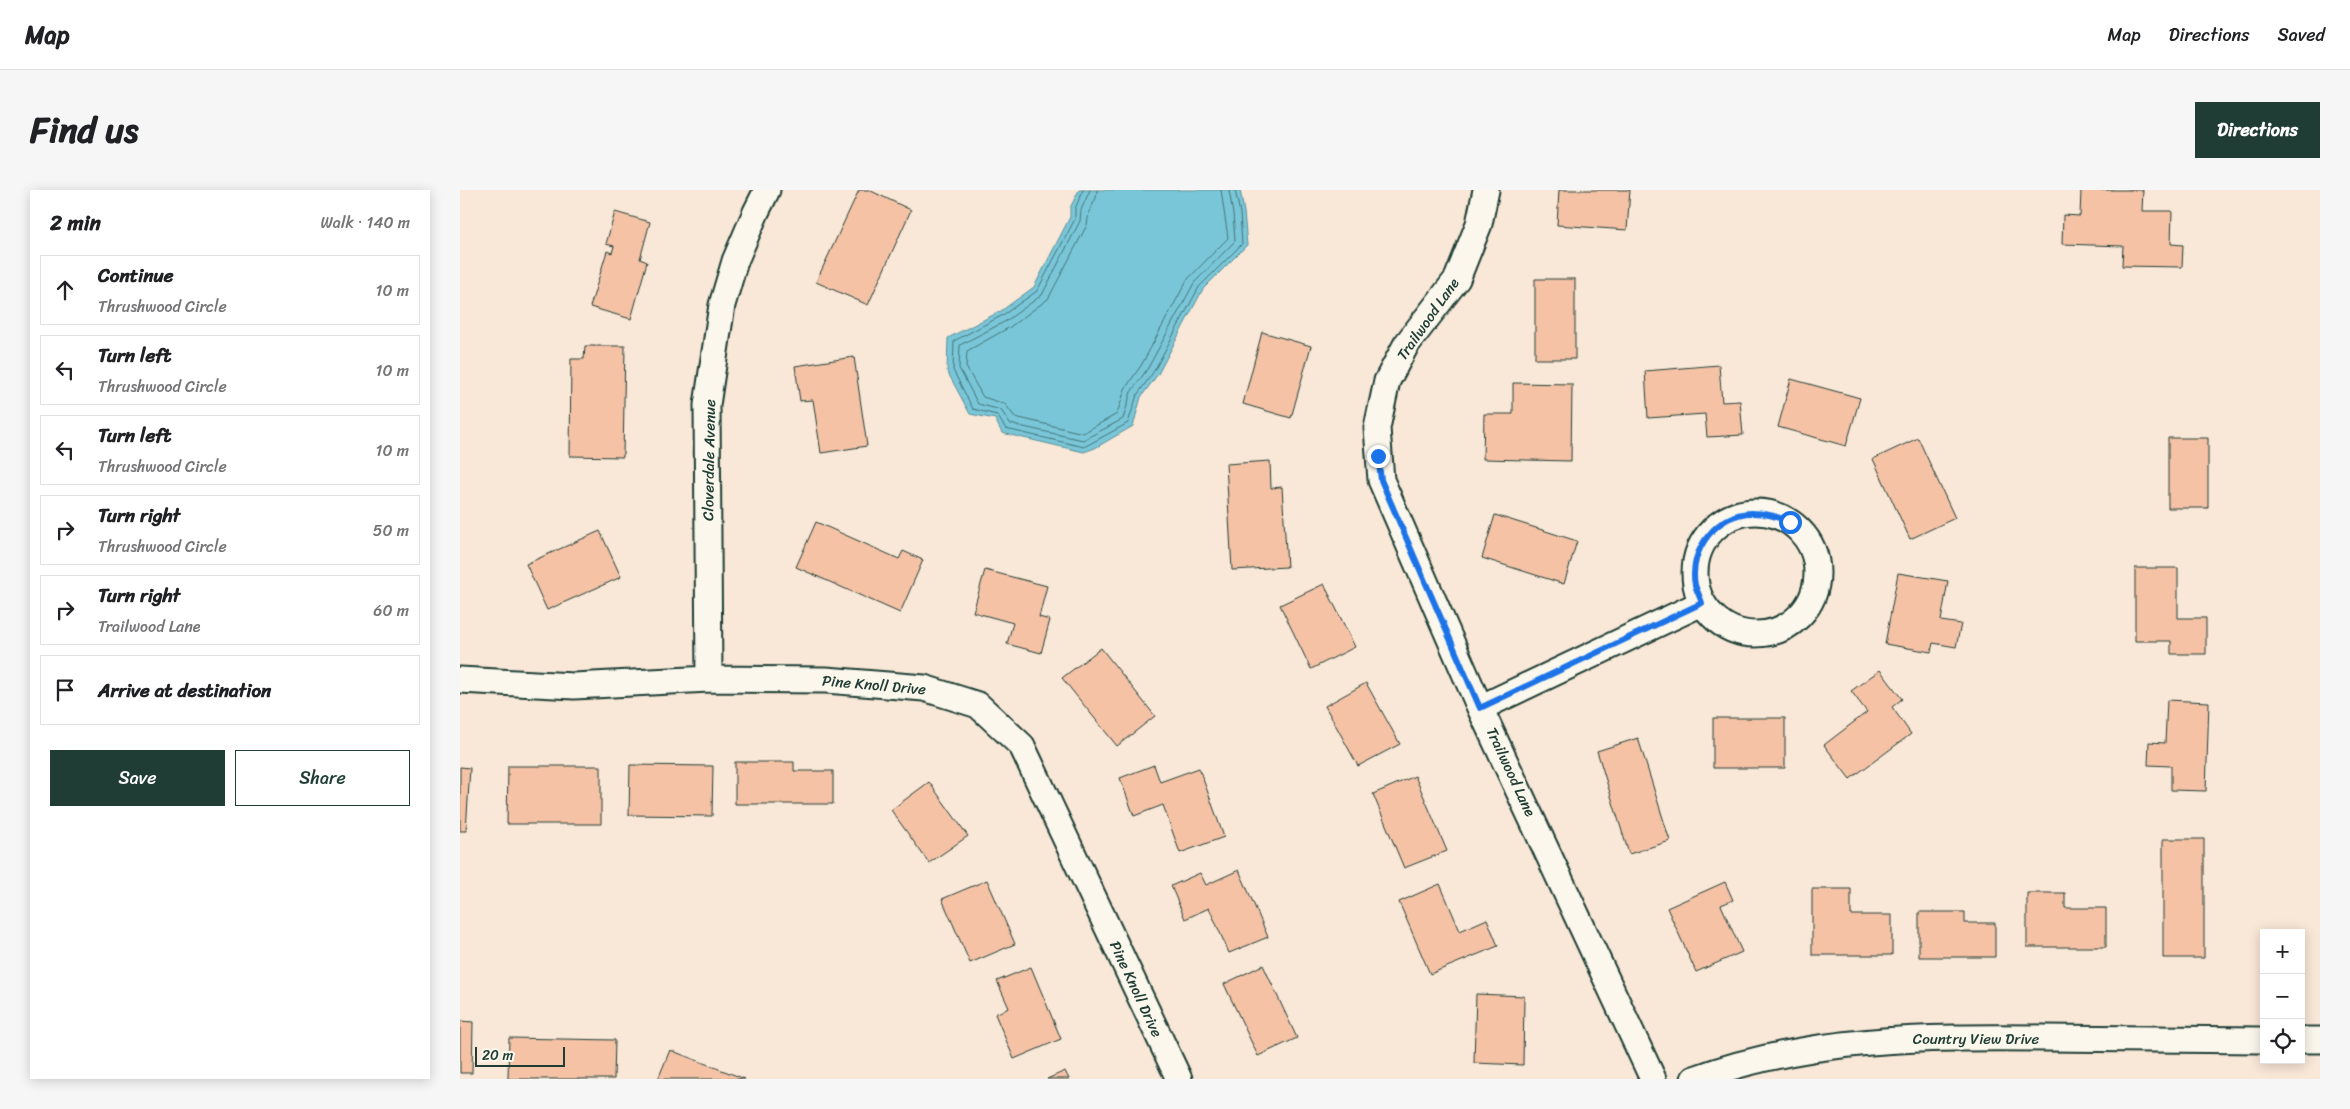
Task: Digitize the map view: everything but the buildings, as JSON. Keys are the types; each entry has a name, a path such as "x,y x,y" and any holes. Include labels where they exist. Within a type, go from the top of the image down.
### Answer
{"street":[{"name":"Cloverdale Avenue","path":"709,680 708,405 722,305 735,261 767,190"},
{"name":"Trailwood Lane","path":"1486,190 1479,224 1457,279 1406,345 1387,381 1376,428 1381,480 1480,708 1653,1079"},
{"path":"1751,512 1771,514 1790,522 1805,536 1814,554 1818,574 1814,594 1804,611 1789,625 1771,633 1751,635 1731,630 1720,622 1702,603 1695,584 1695,564 1702,544 1714,528 1731,517 1751,512"},
{"path":"1480,708 1702,603"},
{"name":"Pine Knoll Drive","path":"460,680 574,686 709,680 826,680 924,688 978,705 1022,746 1179,1079"},
{"name":"Country View Drive","path":"1694,1079 1767,1056 1841,1045 1929,1037 2260,1040"},
{"path":"2305,1040 2320,1040"}],"water":[{"path":"1079,190 1240,190 1247,245 1203,289 1158,374 1141,397 1133,426 1095,448 1084,452 1002,433 995,419 970,414 947,371 948,338 1001,311 1034,287 1070,217 1070,208"}],"route":[{"path":"1378,456 1381,480 1480,708 1702,603 1695,584 1695,564 1702,544 1714,528 1731,517 1751,512 1771,514 1790,522"}]}
